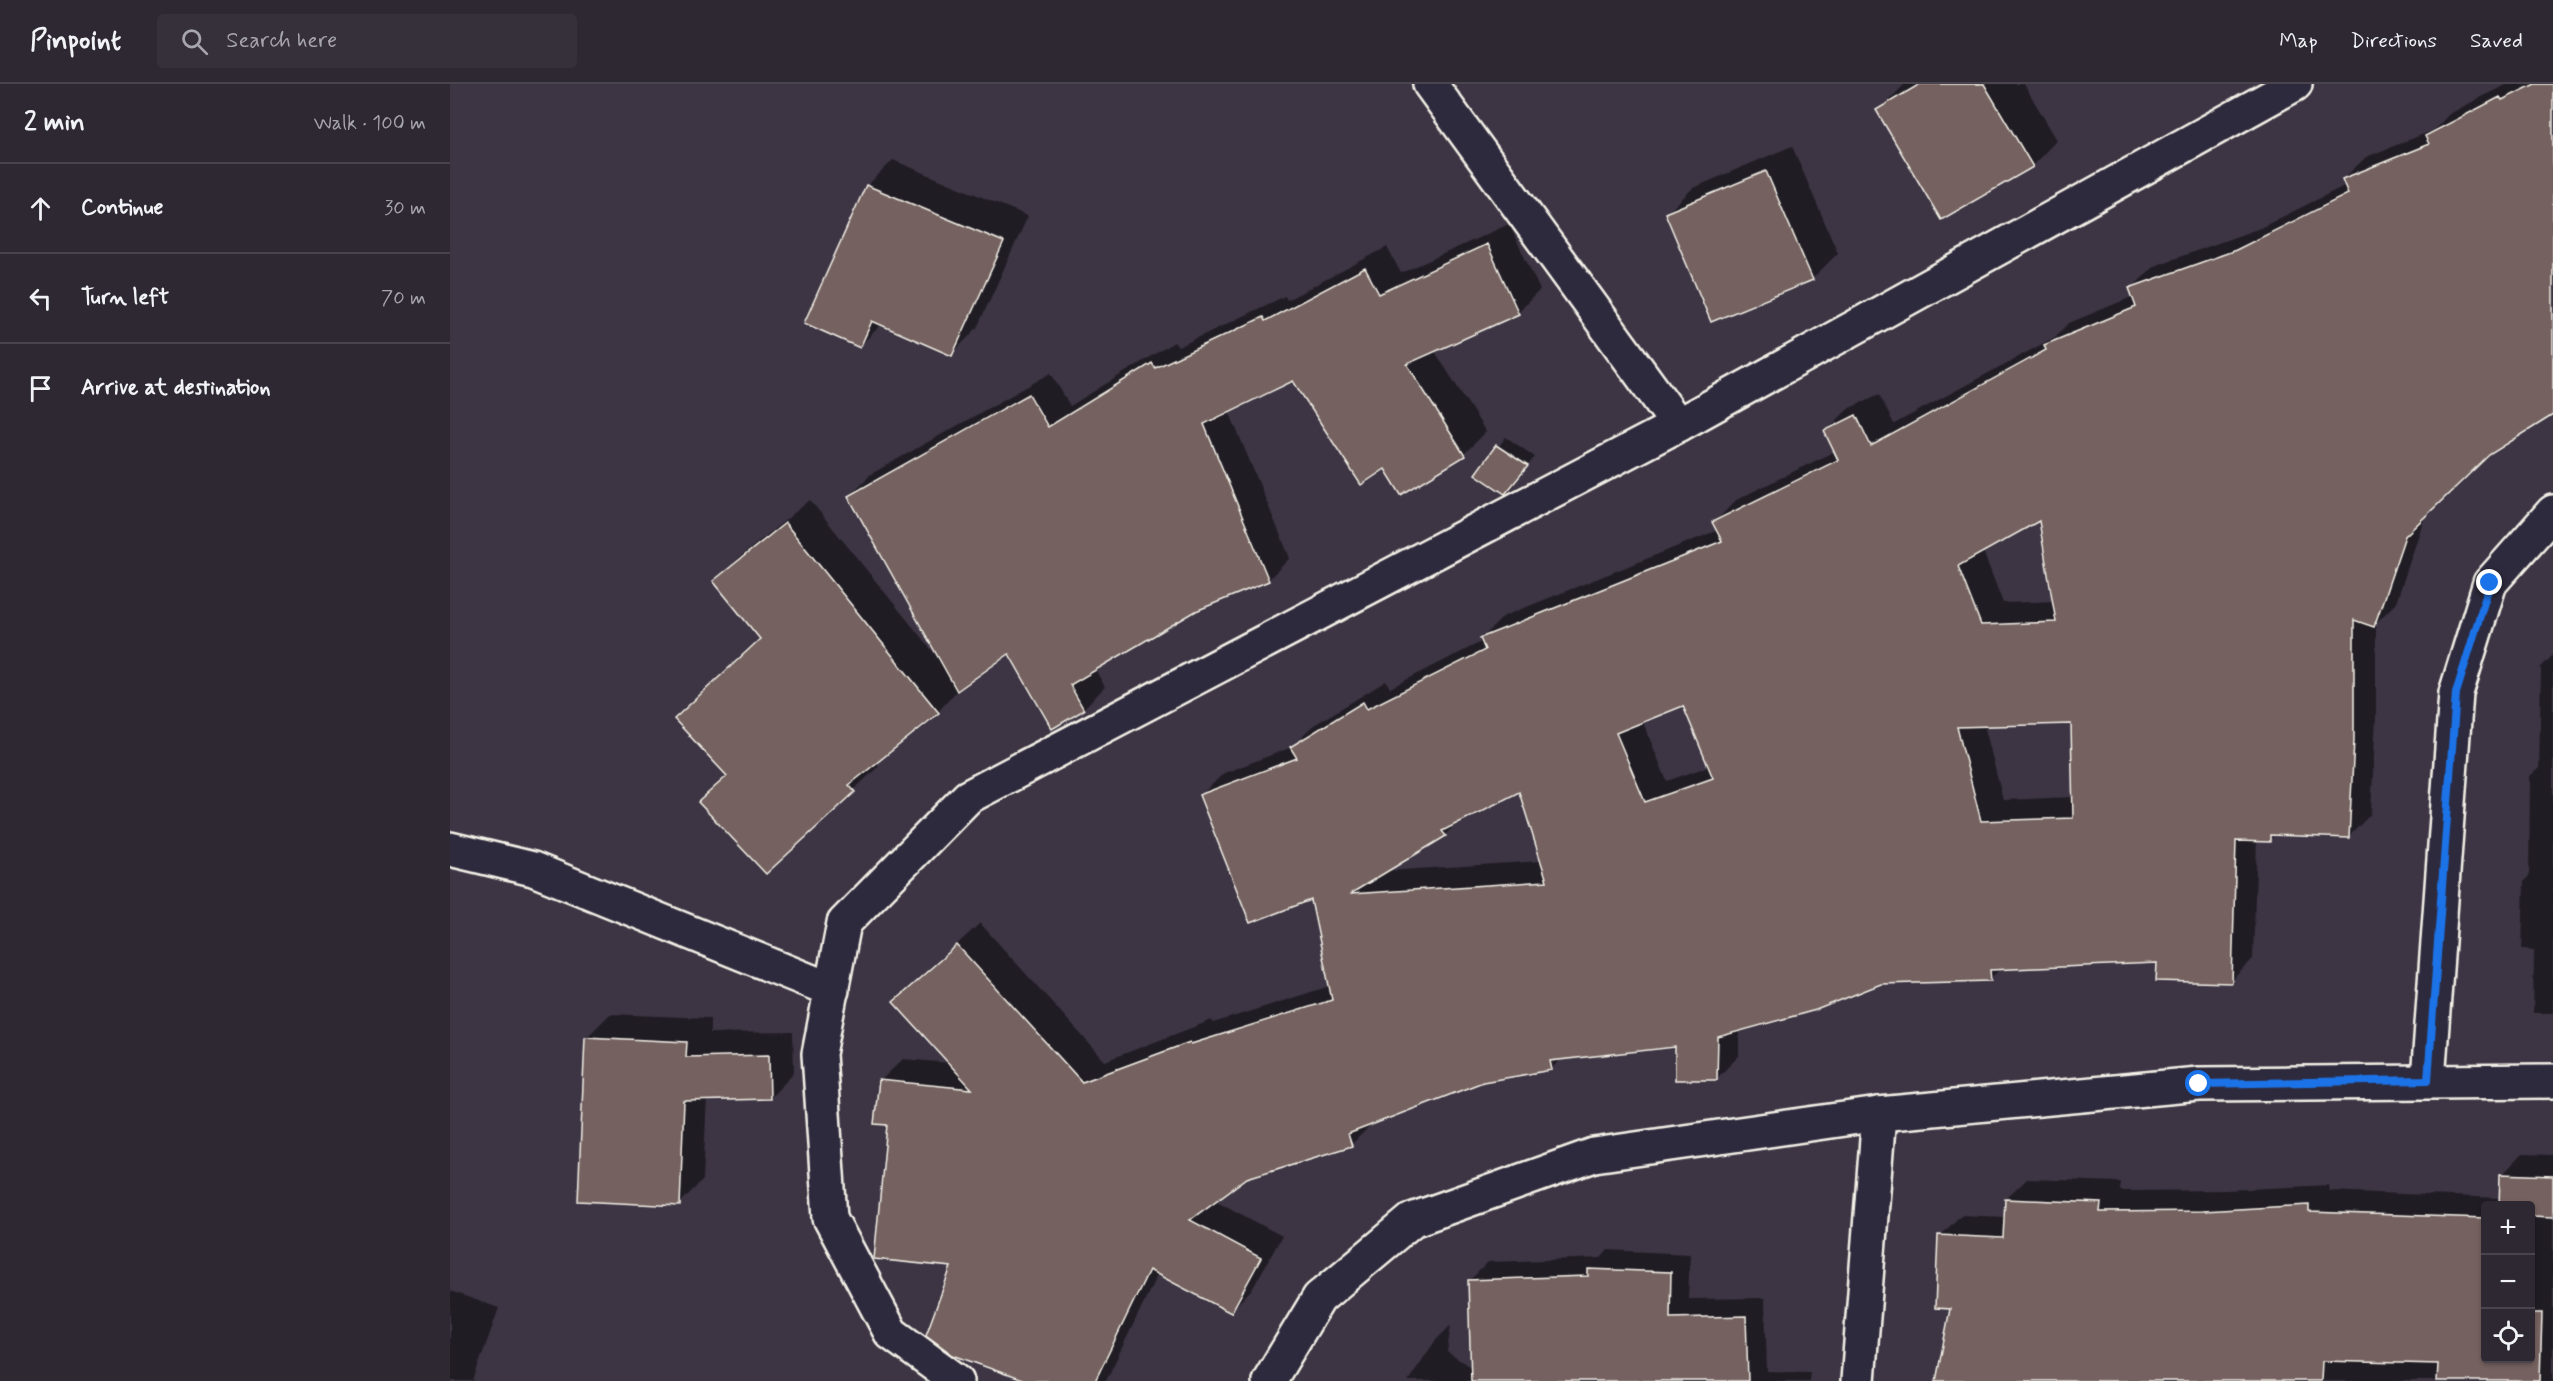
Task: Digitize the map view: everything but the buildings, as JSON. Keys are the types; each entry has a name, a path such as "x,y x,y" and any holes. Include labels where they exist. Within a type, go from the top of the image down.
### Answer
{"street":[{"path":"1430,84 1678,425"},
{"path":"957,1381 891,1333 830,1218 819,1054 844,922 968,797 1678,425 2295,84"},
{"path":"2428,1080 2456,693 2490,583 2553,512"},
{"path":"450,849 533,869 832,990"},
{"path":"1269,1381 1319,1298 1412,1220 1594,1155 1879,1114 2199,1084 2428,1080 2553,1081"},
{"path":"1858,1381 1879,1114"}],"route":[{"path":"2199,1084 2428,1080 2456,693 2490,583"}]}
